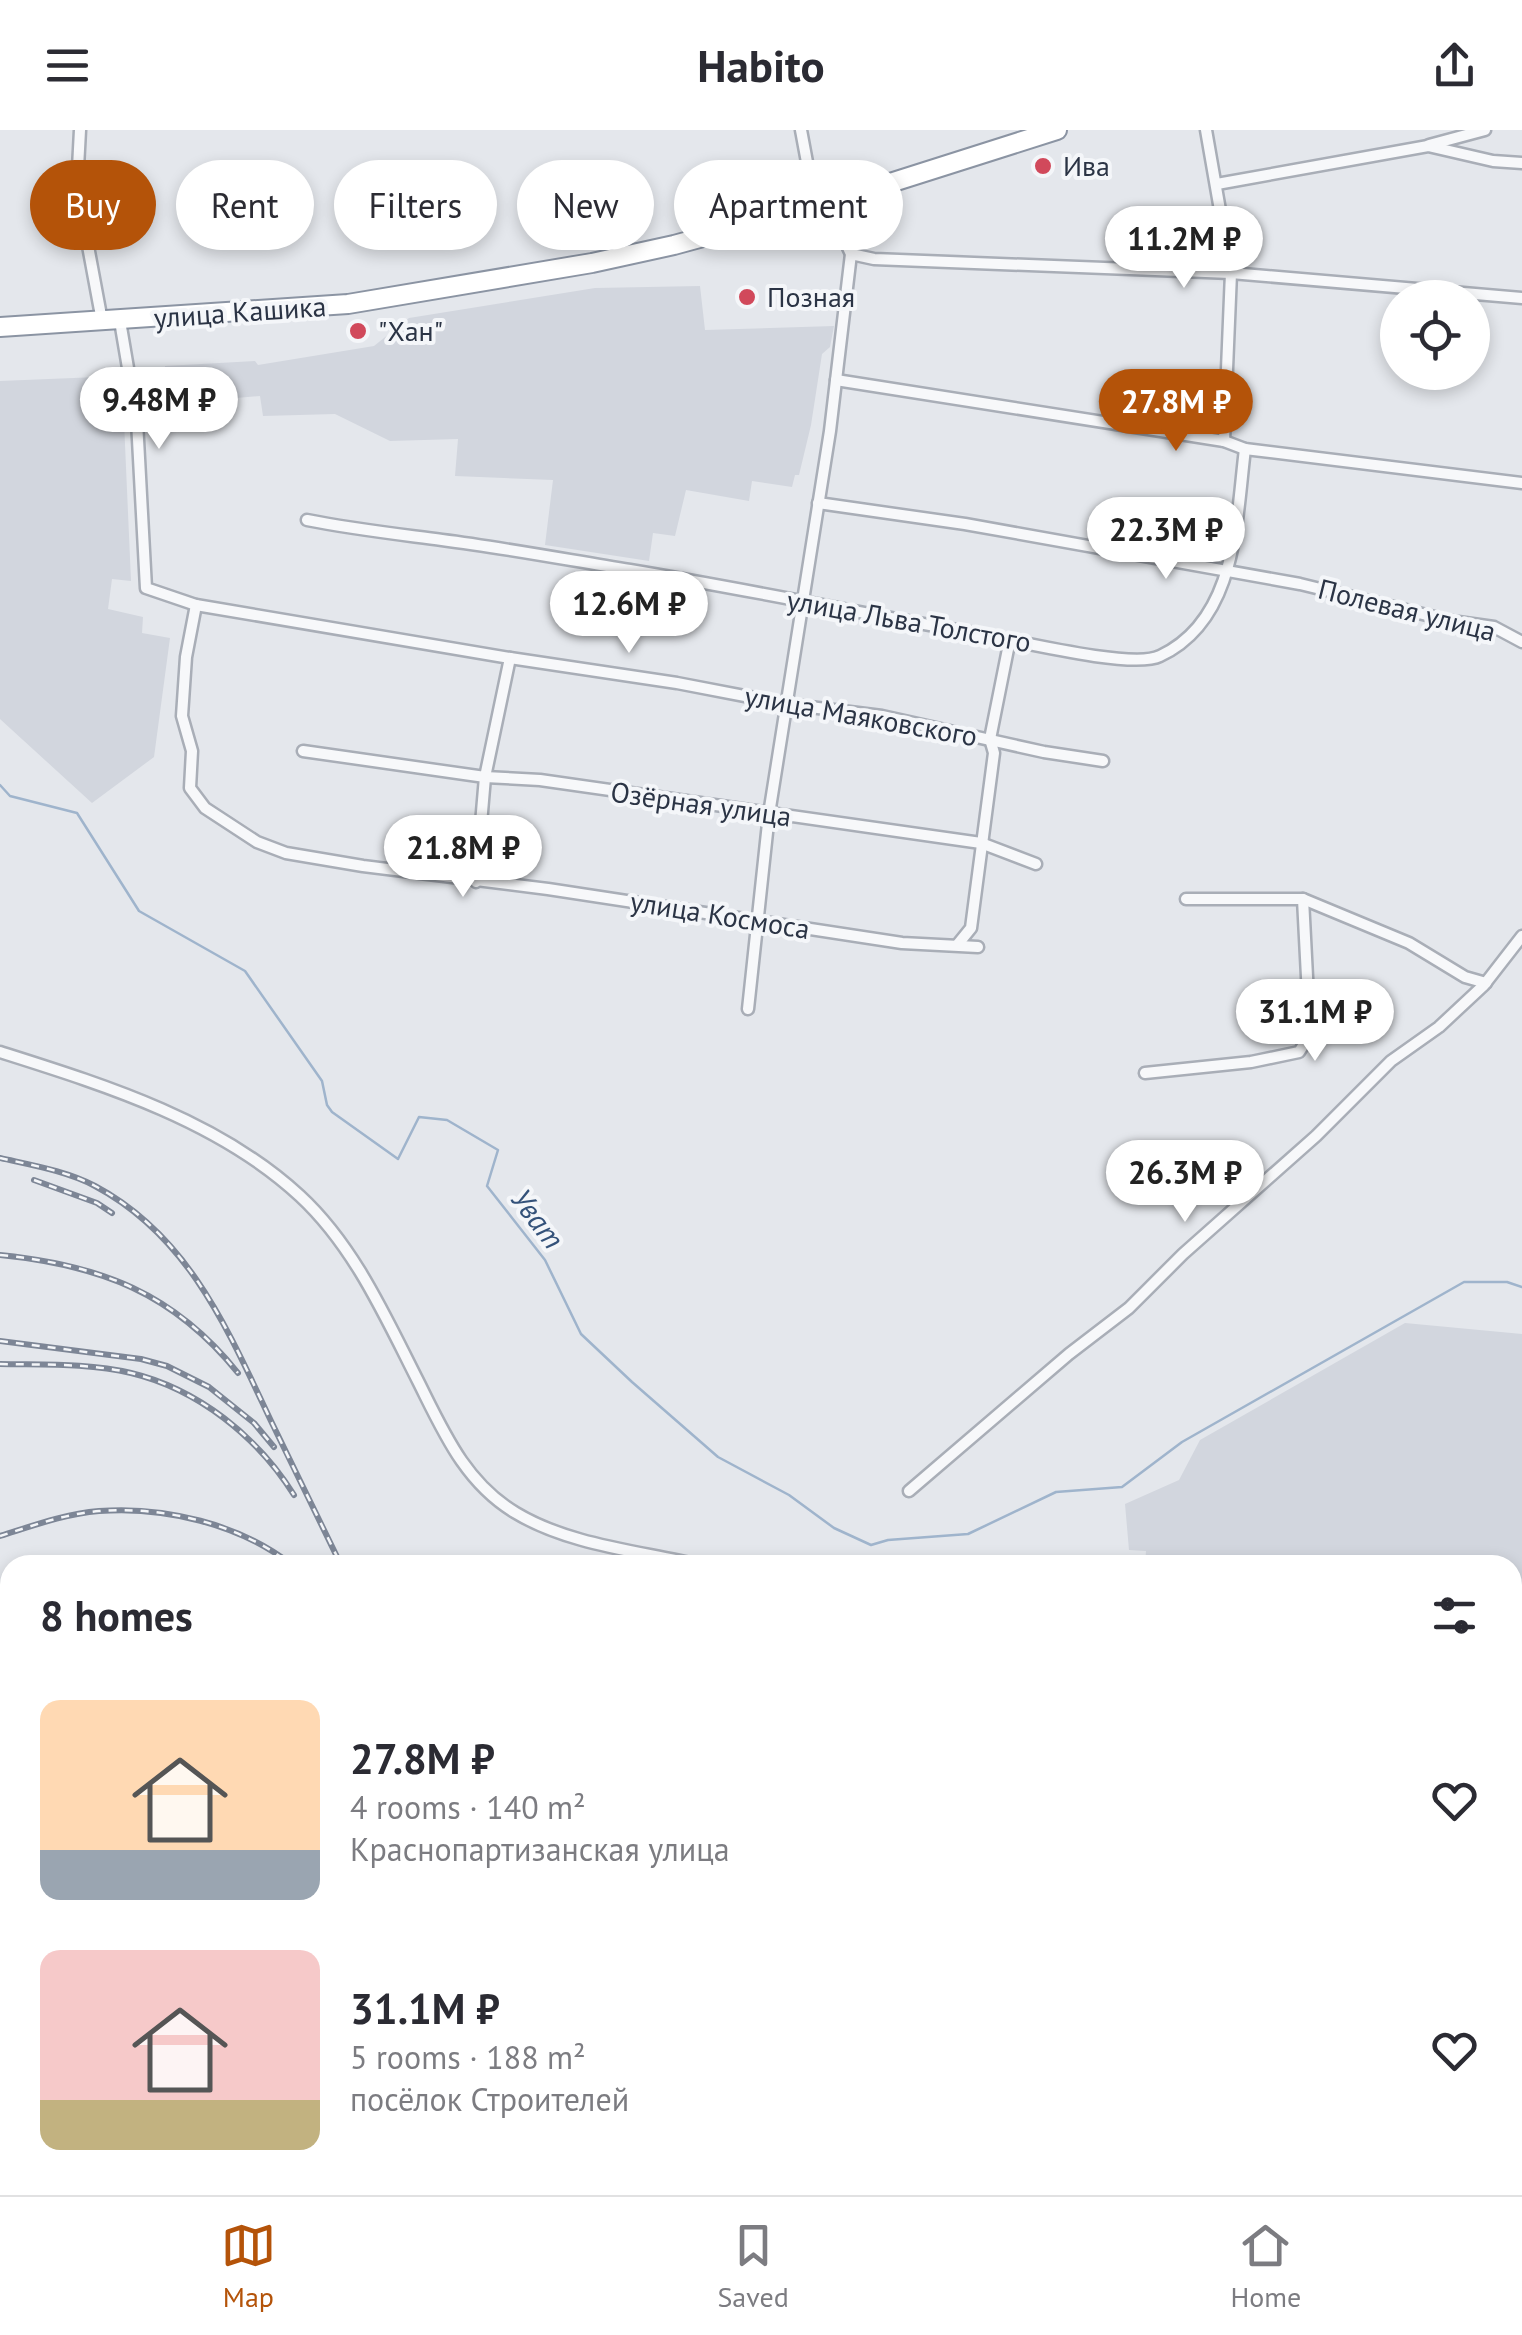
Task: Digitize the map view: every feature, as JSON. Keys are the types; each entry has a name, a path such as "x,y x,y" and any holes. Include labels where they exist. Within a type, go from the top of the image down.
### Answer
{"highway":[{"name":"улица Кашика","path":"903,178 1057,130"},
{"name":"улица Кашика","path":"0,327 306,308 402,296 674,244"}],"street":[{"path":"80,130 77,187 111,321"},
{"path":"801,130 809,160"},
{"path":"1206,130 1232,273 1224,441"},
{"path":"1217,184 1428,146 1485,130"},
{"path":"1428,146 1493,161 1522,163"},
{"path":"748,1008 769,814 836,380 849,250"},
{"path":"851,254 874,259 1232,273 1522,298"},
{"name":"улица Маяковского","path":"111,321 137,422 146,588 196,606 677,682 786,704 882,716 1103,761"},
{"path":"836,380 1224,441 1245,449 1522,483"},
{"name":"улица Льва Толстого","path":"307,520 650,573 801,603 1146,661 1161,656 1200,626 1220,593 1245,449"},
{"name":"Полевая улица","path":"818,504 965,524 1300,584 1494,627 1522,642"},
{"name":"улица Космоса","path":"196,606 186,657 182,716 192,751 190,788 205,808 257,842 286,853 476,882 758,919 902,943 978,947"},
{"path":"958,944 971,928 994,753 990,739 1010,639"},
{"path":"476,882 485,777 510,658"},
{"name":"Озёрная улица","path":"303,752 485,777 540,780 981,843 1036,864"},
{"path":"1186,899 1303,899 1409,943 1465,976 1486,982"},
{"path":"1145,1073 1251,1062 1298,1052 1310,1036 1303,899"},
{"path":"908,1491 1129,1308 1391,1061 1439,1027 1486,982 1522,936"},
{"path":"0,1052 86,1080 227,1142 268,1168 302,1197 337,1236 364,1276 461,1464 488,1494 516,1514 546,1527 653,1555"}],"shaded area":[{"path":"700,286 705,330 834,326 830,347 822,354 811,425 799,475 795,475 792,487 752,481 749,501 686,490 675,536 653,533 649,561 545,545 553,480 455,476 458,439 390,441 335,414 263,416 260,396 168,404 165,366 255,361 258,365 374,346 409,318 595,288"},
{"path":"122,376 131,581 112,579 108,609 143,617 142,633 170,638 154,757 92,803 0,719 0,381"},
{"path":"1405,1323 1522,1334 1522,1555 1146,1555 1146,1551 1129,1550 1125,1504 1179,1480 1200,1440"}],"waterway":[{"name":"Уват","path":"0,785 10,796 77,813 139,911 245,971 322,1081 332,1112 398,1159 419,1117 447,1120 498,1150 487,1186 545,1260 581,1334 718,1457 789,1495 834,1528 871,1545 888,1540 968,1534 1056,1492 1122,1487 1182,1442 1464,1282 1507,1282 1522,1287"}],"railway":[{"path":"0,1158 61,1172 95,1186 128,1207 181,1258 239,1353 336,1555"},
{"path":"34,1180 97,1203 112,1213"},
{"path":"0,1255 70,1266 132,1288 188,1322 238,1373"},
{"path":"0,1341 141,1359 167,1366 209,1387 254,1423 274,1447"},
{"path":"0,1364 115,1370 156,1380 224,1418 263,1454 294,1495"},
{"path":"0,1536 86,1513 124,1510 200,1521 249,1539 277,1555"}],"place":[{"name":"Ива","path":"1043,166"},
{"name":"Позная","path":"747,297"},
{"name":"\"Хан\"","path":"358,331"}]}
